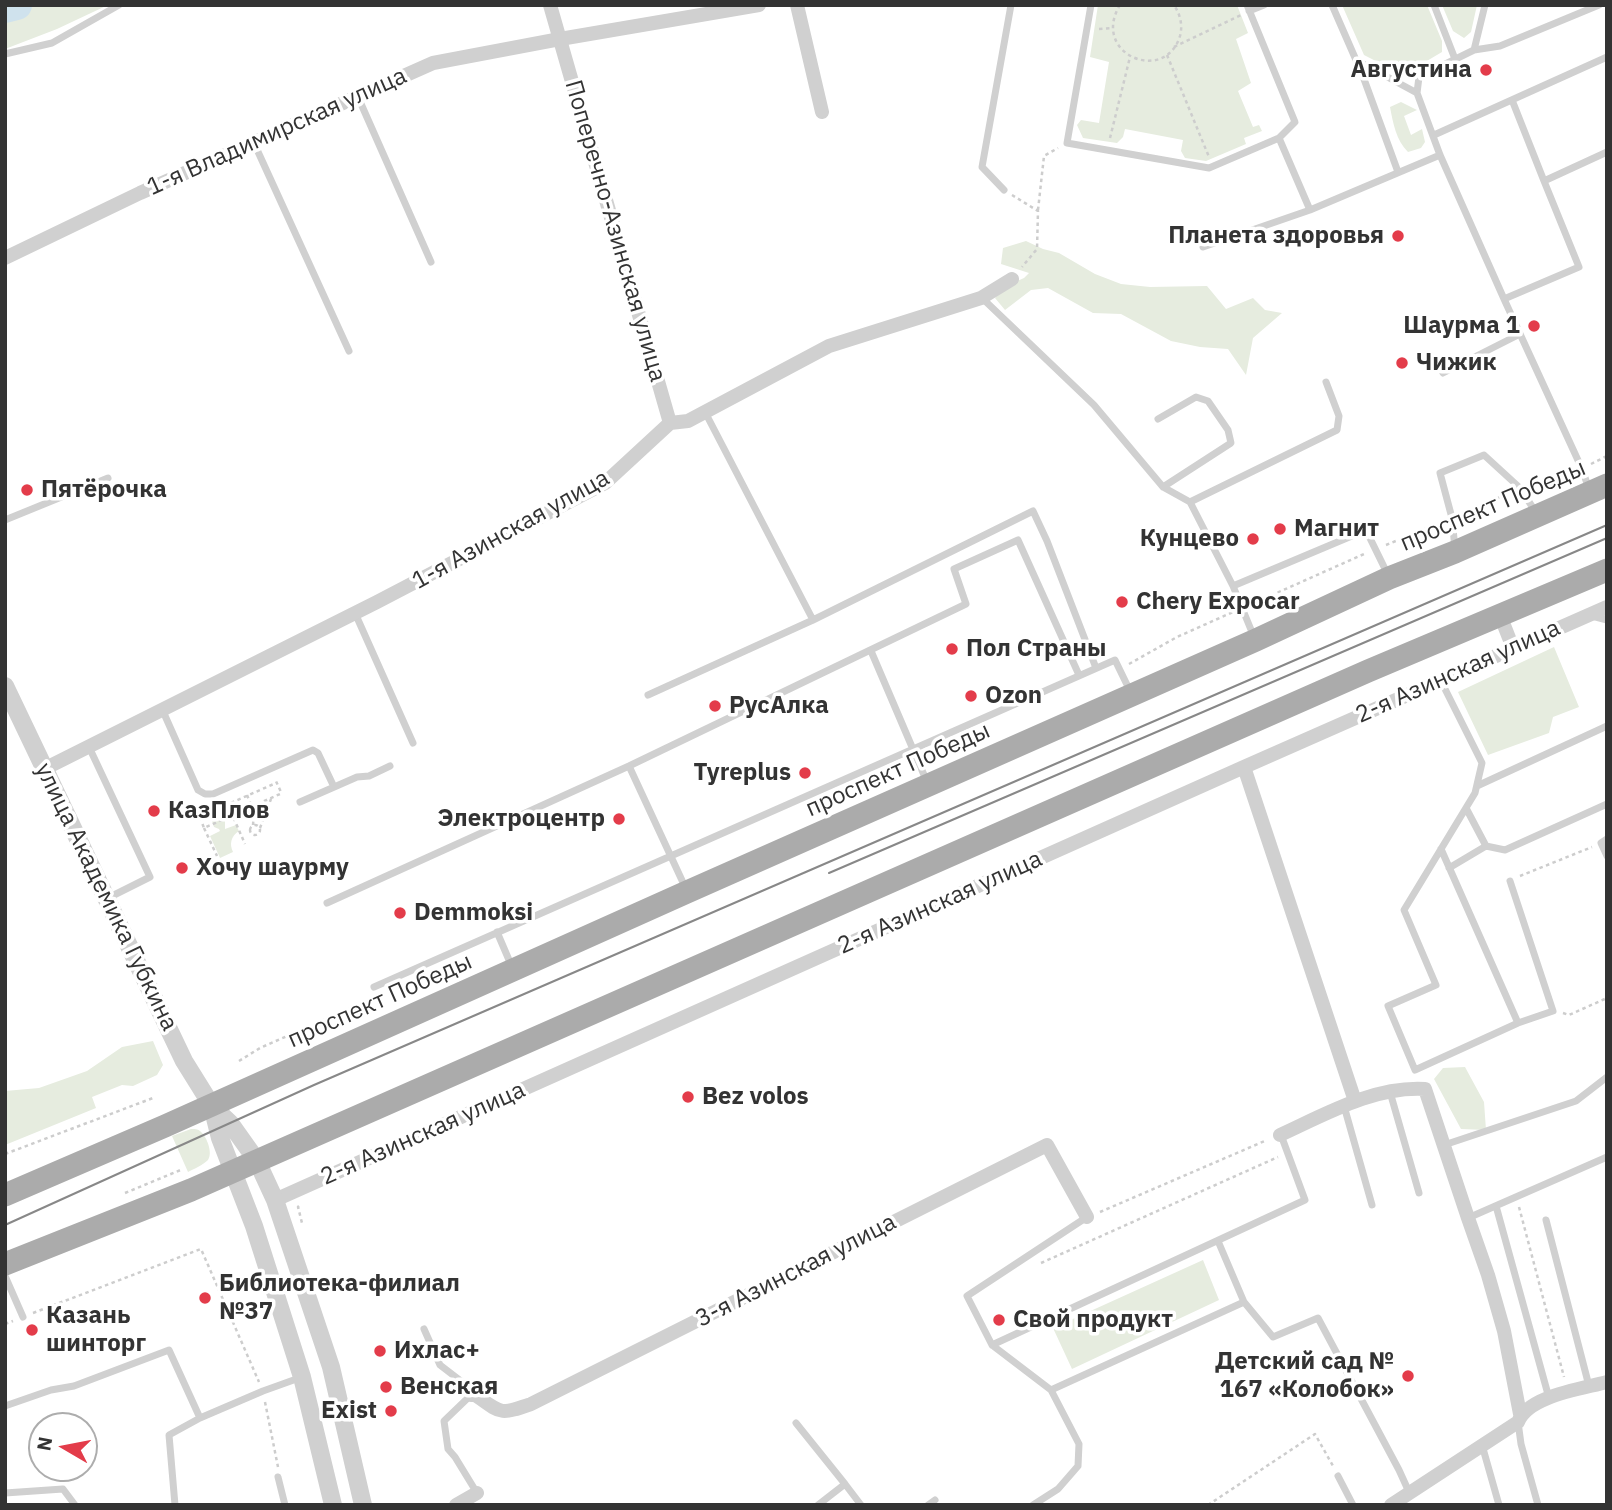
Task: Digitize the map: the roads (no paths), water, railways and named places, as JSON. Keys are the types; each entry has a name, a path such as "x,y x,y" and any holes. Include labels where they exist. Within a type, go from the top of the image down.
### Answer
{"main road":[{"name":"проспект Победы","path":"5,1195 1256,640 1390,578 1598,489"},
{"path":"5,1264 233,1172 481,1061 1607,570"}],"street":[{"name":"Поперечно-Азинская улица","path":"550,5 670,423"},
{"path":"560,39 759,5"},
{"path":"797,5 822,112"},
{"name":"1-я Владимирская улица","path":"5,258 140,193 433,63 560,39"},
{"name":"1-я Азинская улица","path":"44,769 355,613 605,483 670,423 688,421 829,346 981,298 1012,279"},
{"name":"2-я Азинская улица","path":"275,1200 1607,607"},
{"path":"1500,615 1513,648"},
{"name":"улица Академика Губкина","path":"5,686 184,1061 212,1105 230,1123 257,1161 275,1200 331,1367 363,1505"},
{"path":"1244,767 1350,1103"},
{"path":"1280,1135 1350,1103 1390,1092 1425,1089 1498,1308 1519,1418"},
{"name":"улица Академика Губкина","path":"212,1105 217,1129 254,1226 302,1377 333,1505"},
{"name":"3-я Азинская улица","path":"471,1395 474,1394 497,1410 508,1412 531,1404 584,1370 1048,1145 1087,1217"},
{"path":"1391,1505 1409,1493 1448,1475 1482,1445 1549,1398 1607,1382"},
{"path":"456,1505 477,1493"}],"lane":[{"path":"5,54 52,43 120,5"},
{"path":"1004,190 982,167 1011,5"},
{"path":"1091,5 1067,143 1209,168 1279,138 1295,122 1248,8 1264,5"},
{"path":"1332,5 1356,60 1398,172"},
{"path":"1434,5 1455,58"},
{"path":"1474,50 1485,5"},
{"path":"1598,489 1582,469 1504,299 1440,155 1418,93 1419,77 1455,58 1474,50 1500,46 1599,5"},
{"path":"1434,135 1607,57"},
{"path":"1356,60 1418,93"},
{"path":"358,97 431,262"},
{"path":"1504,299 1579,267 1511,100"},
{"path":"1279,138 1310,210"},
{"path":"254,143 349,352"},
{"path":"1544,181 1607,152"},
{"path":"1203,247 1310,210 1440,155"},
{"path":"981,298 1094,405 1163,487 1190,502 1233,586 1256,640"},
{"path":"1443,373 1520,334"},
{"path":"1190,502 1336,430 1339,416 1326,382"},
{"path":"1158,419 1196,397 1208,401 1228,430 1231,443 1163,487"},
{"path":"705,411 813,620"},
{"path":"1455,552 1452,518 1440,473 1484,455 1520,488 1537,515"},
{"path":"5,520 107,478"},
{"path":"648,695 813,620 1033,511 1097,668"},
{"path":"1233,586 1366,530 1390,578"},
{"path":"327,903 629,766 966,604 954,569 1018,540 1079,675"},
{"path":"355,613 413,743"},
{"path":"1588,615 1607,620"},
{"path":"871,651 928,785"},
{"path":"374,987 1115,660 1131,695"},
{"path":"1441,680 1482,763 1475,793 1404,910 1436,985 1388,1006 1415,1070 1518,1023 1553,1011 1510,881"},
{"path":"162,709 198,790 205,794 222,790 310,751 318,753 334,787"},
{"path":"1477,786 1607,726"},
{"path":"89,746 150,877 107,899"},
{"path":"300,802 390,766"},
{"path":"629,766 687,892"},
{"path":"1449,868 1486,846 1505,850 1607,804"},
{"path":"1466,808 1486,846"},
{"path":"1604,841 1607,856"},
{"path":"1441,849 1518,1023"},
{"path":"498,932 513,970"},
{"path":"1444,1145 1576,1101 1607,1077"},
{"path":"1390,1092 1419,1193"},
{"path":"1350,1103 1372,1205"},
{"path":"992,1345 1305,1200 1280,1135"},
{"path":"1468,1218 1607,1157"},
{"path":"1496,1206 1549,1398"},
{"path":"1032,1505 1058,1489 1079,1466 1079,1444 1051,1390 992,1345 967,1296 1087,1217"},
{"path":"1546,1220 1590,1387"},
{"path":"1218,1241 1244,1302 1273,1337 1318,1318 1409,1493"},
{"path":"5,1276 23,1317"},
{"path":"1051,1390 1244,1302"},
{"path":"424,1329 440,1365 466,1385 471,1395 444,1421 448,1449 456,1457 477,1493"},
{"path":"5,1406 51,1390 74,1386 169,1350 200,1418"},
{"path":"175,1505 169,1434 262,1391 302,1377"},
{"path":"1519,1418 1521,1444 1538,1505"},
{"path":"796,1423 861,1505"},
{"path":"1482,1445 1499,1505"},
{"path":"278,1476 285,1505"},
{"path":"1338,1476 1353,1505"},
{"path":"818,1505 845,1484"},
{"path":"5,1493 63,1489 75,1505"}],"waterway":[{"path":"5,8 17,5"}],"tram line":[{"path":"5,1225 314,1085 1607,525"},
{"path":"829,873 1607,538"}],"place":[{"name":"Августина","path":"1486,70"},
{"name":"Планета здоровья","path":"1398,236"},
{"name":"Шаурма 1","path":"1534,326"},
{"name":"Чижик","path":"1402,363"},
{"name":"Пятёрочка","path":"27,490"},
{"name":"Магнит","path":"1280,529"},
{"name":"Кунцево","path":"1253,539"},
{"name":"Chery Expocar","path":"1122,602"},
{"name":"Пол Страны","path":"952,649"},
{"name":"Ozon","path":"971,696"},
{"name":"РусАлка","path":"715,706"},
{"name":"Tyreplus","path":"805,773"},
{"name":"КазПлов","path":"154,811"},
{"name":"Электроцентр","path":"619,819"},
{"name":"Хочу шаурму","path":"182,868"},
{"name":"Demmoksi","path":"400,913"},
{"name":"Bez volos","path":"688,1097"},
{"name":"Библиотека-филиал №37","path":"205,1298"},
{"name":"Свой продукт","path":"999,1320"},
{"name":"Казань шинторг","path":"32,1330"},
{"name":"Ихлас+","path":"380,1351"},
{"name":"Детский сад № 167 «Колобок»","path":"1408,1376"},
{"name":"Венская","path":"386,1387"},
{"name":"Exist","path":"391,1411"}]}
